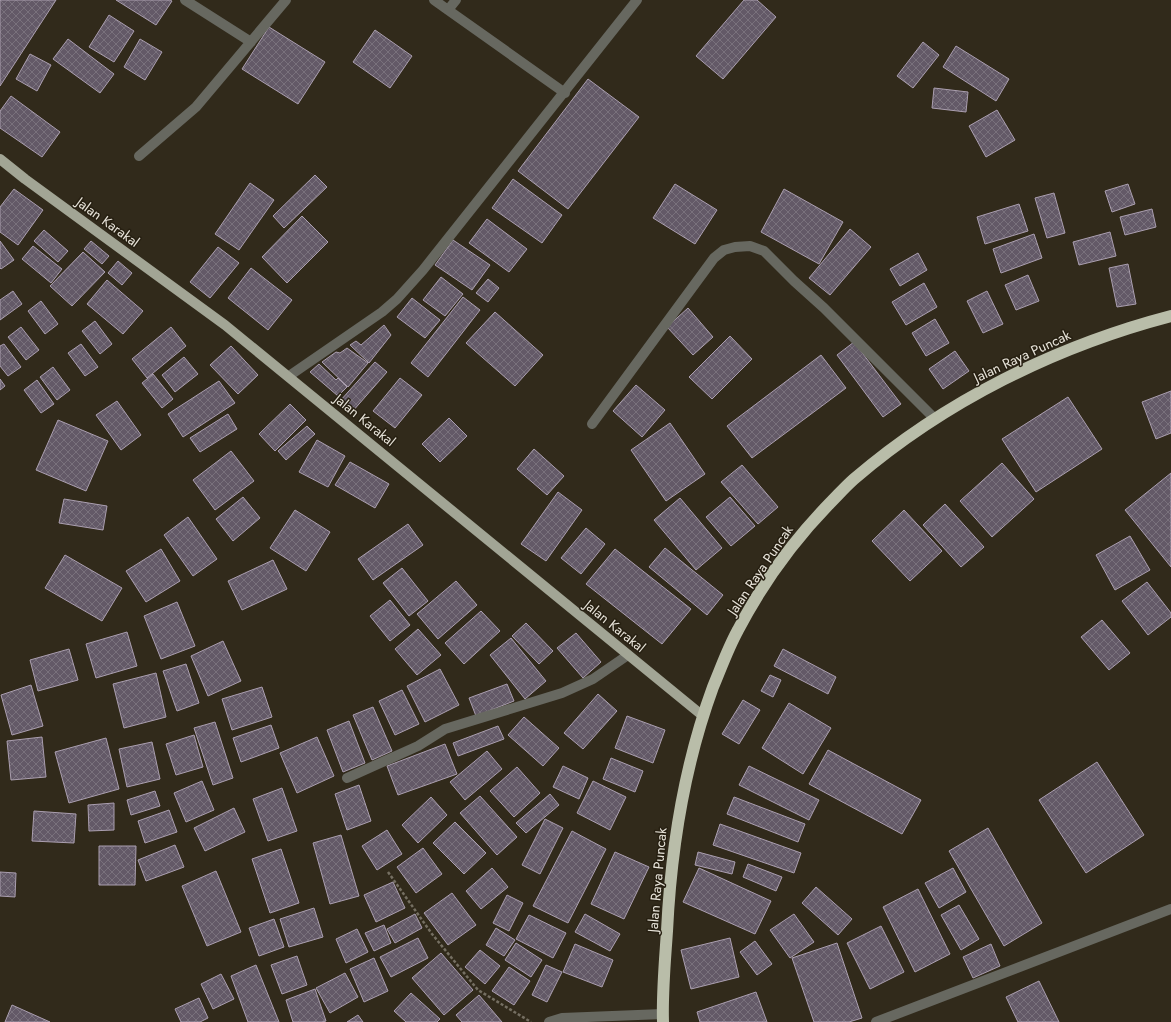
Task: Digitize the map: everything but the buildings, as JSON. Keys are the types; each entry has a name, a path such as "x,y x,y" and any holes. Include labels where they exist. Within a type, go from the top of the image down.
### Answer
{"highway":[{"name":"Jalan Raya Puncak","path":"663,1018 669,885 678,820 703,716 719,673 737,632 757,597 787,552 817,516 852,480 894,447 947,410 990,387 1075,347 1171,316"}],"main road":[{"name":"Jalan Karakal","path":"0,159 25,179 225,325 703,716"}],"street":[{"path":"185,0 251,42"},
{"path":"139,156 196,108 286,0"},
{"path":"434,0 565,93"},
{"path":"448,10 456,0"},
{"path":"289,376 362,327 397,299 423,270 565,93 637,0"},
{"path":"592,424 714,258 724,250 750,246 764,251 824,308 935,419"},
{"path":"347,778 418,746 445,729 562,693 593,679 628,654"},
{"path":"883,1021 1171,909"},
{"path":"549,1022 562,1018 663,1018"}],"path":[{"path":"388,872 432,934 478,990 532,1022"}]}
